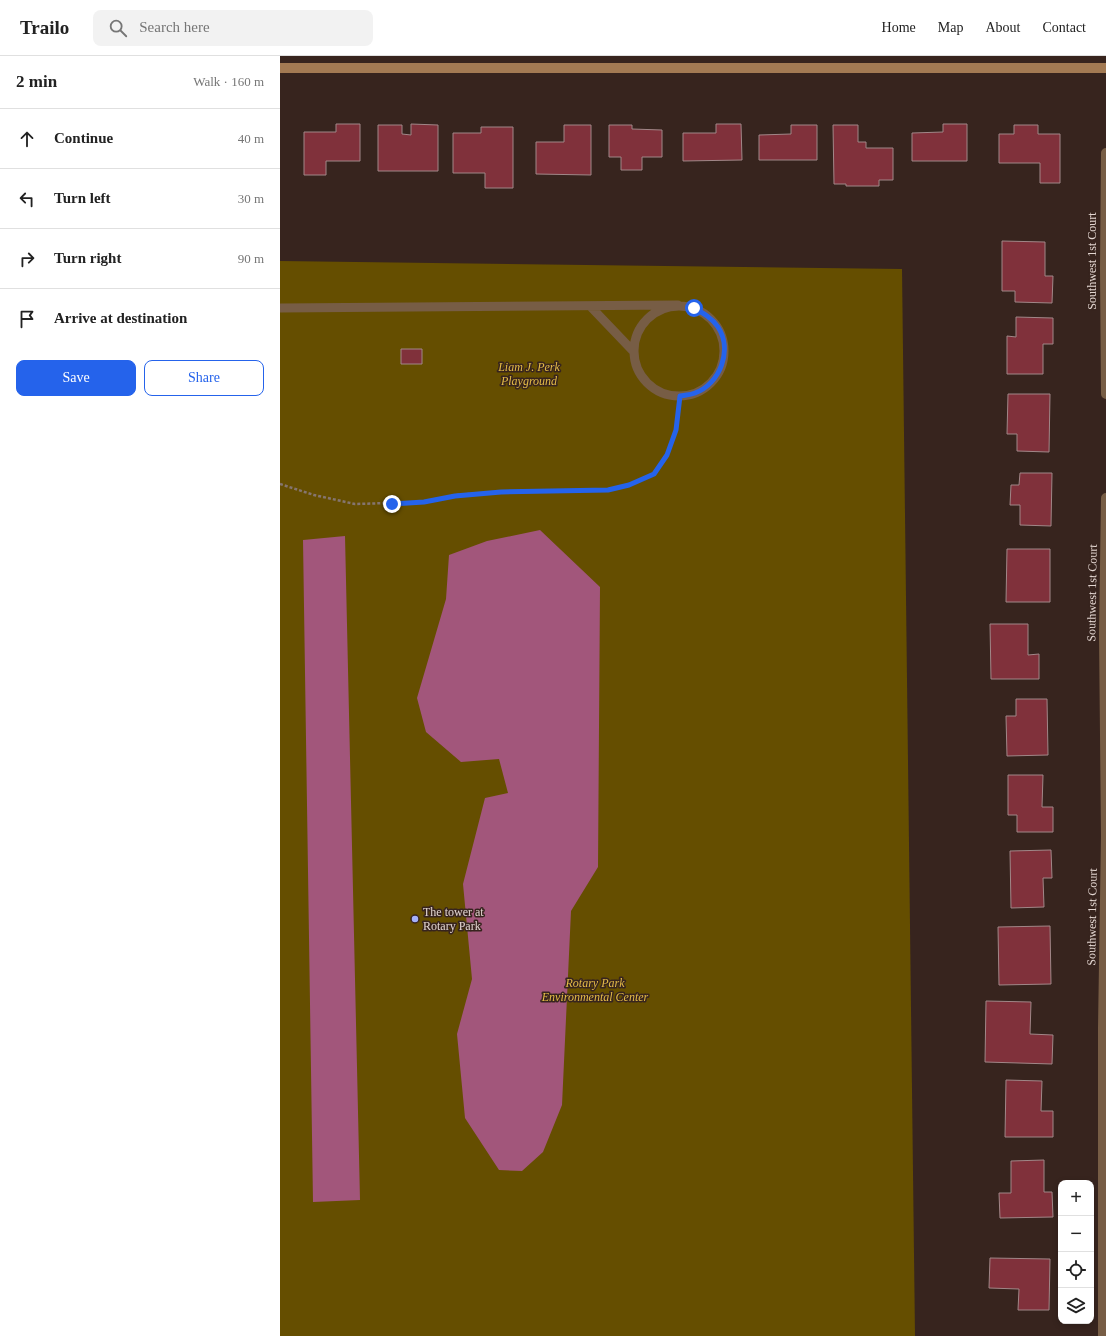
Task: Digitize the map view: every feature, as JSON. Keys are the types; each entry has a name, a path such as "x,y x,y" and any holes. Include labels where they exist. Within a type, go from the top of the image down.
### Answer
{"street":[{"path":"280,68 1106,68"},
{"name":"Southwest 1st Court","path":"1106,153 1106,394"},
{"name":"Southwest 1st Court","path":"1104,1336 1104,1028 1106,836 1104,635 1106,498"}],"lane":[{"path":"280,308 678,305 694,308 708,315 718,327 724,342 724,358 719,373 709,385 695,393 680,396 665,394 653,388 642,378 636,366 633,351 635,337 642,324 652,314 664,308 678,305"},
{"path":"590,306 633,351"}],"path":[{"path":"280,484 314,495 356,504 424,502 455,496 501,492 608,490 629,485 654,474 667,455 676,430 680,396"}],"green space":[{"name":"Rotary Park Environmental Center","path":"280,261 902,269 915,1336 280,1336"}],"shaded area":[{"path":"540,530 600,587 598,867 571,911 562,1105 543,1152 522,1171 499,1170 465,1118 457,1034 472,979 463,884 485,798 508,793 499,759 461,762 426,732 417,698 446,599 449,555 487,541"},
{"path":"345,536 360,1200 313,1202 303,540"}],"building":[{"path":"336,124 360,124 360,161 326,161 326,175 304,175 304,132 336,132"},
{"path":"411,124 438,125 438,171 378,171 378,125 402,125 402,134 411,135"},
{"path":"716,124 741,124 742,160 683,161 683,133 716,133"},
{"path":"943,124 967,124 967,161 912,161 912,133 943,132"},
{"path":"564,125 591,125 591,175 536,174 536,142 564,142"},
{"path":"609,125 632,125 632,129 662,130 662,157 642,157 642,170 621,170 621,157 609,157"},
{"path":"791,125 817,125 817,160 759,160 759,135 791,134"},
{"path":"833,125 858,125 858,142 866,142 866,148 893,148 893,180 879,180 879,186 846,186 846,184 834,184"},
{"path":"1014,125 1038,125 1038,134 1060,134 1060,183 1040,183 1040,163 999,163 999,134 1014,134"},
{"path":"481,127 513,127 513,188 485,188 485,173 453,173 453,133 481,133"},
{"path":"1002,241 1045,242 1045,276 1053,276 1052,303 1015,302 1015,291 1002,291"},
{"path":"1016,317 1053,318 1053,344 1043,344 1043,374 1007,374 1007,336 1016,337"},
{"path":"401,349 422,349 422,364 401,364"},
{"path":"1008,394 1050,394 1049,452 1017,451 1017,434 1007,434"},
{"path":"1020,473 1052,473 1051,526 1020,525 1020,505 1010,505 1011,485 1019,485"},
{"path":"1007,549 1050,549 1050,602 1006,602"},
{"path":"990,624 1028,624 1028,655 1039,654 1039,679 991,679"},
{"path":"1016,699 1047,699 1048,755 1007,756 1006,716 1016,716"},
{"path":"1008,775 1043,775 1042,807 1053,807 1053,832 1017,832 1017,815 1008,815"},
{"path":"1051,850 1052,878 1043,878 1044,907 1011,908 1010,851"},
{"path":"1050,926 1051,984 999,985 998,927"},
{"path":"986,1001 1031,1002 1030,1034 1053,1035 1052,1064 985,1062"},
{"path":"1006,1080 1042,1081 1041,1111 1053,1111 1053,1137 1005,1137"},
{"path":"1044,1160 1044,1192 1052,1192 1053,1217 1000,1218 999,1193 1011,1193 1011,1161"},
{"path":"990,1258 1050,1259 1049,1310 1018,1310 1019,1289 989,1288"}],"place":[{"name":"The tower at Rotary Park","path":"415,919"}],"route":[{"path":"392,504 424,502 455,496 501,492 608,490 629,485 654,474 667,455 676,430 680,396 695,393 709,385 719,373 724,358 724,342 718,327 708,315 694,308"}],"park label":[{"name":"Liam J. Perk Playground","path":"529,374"}]}
